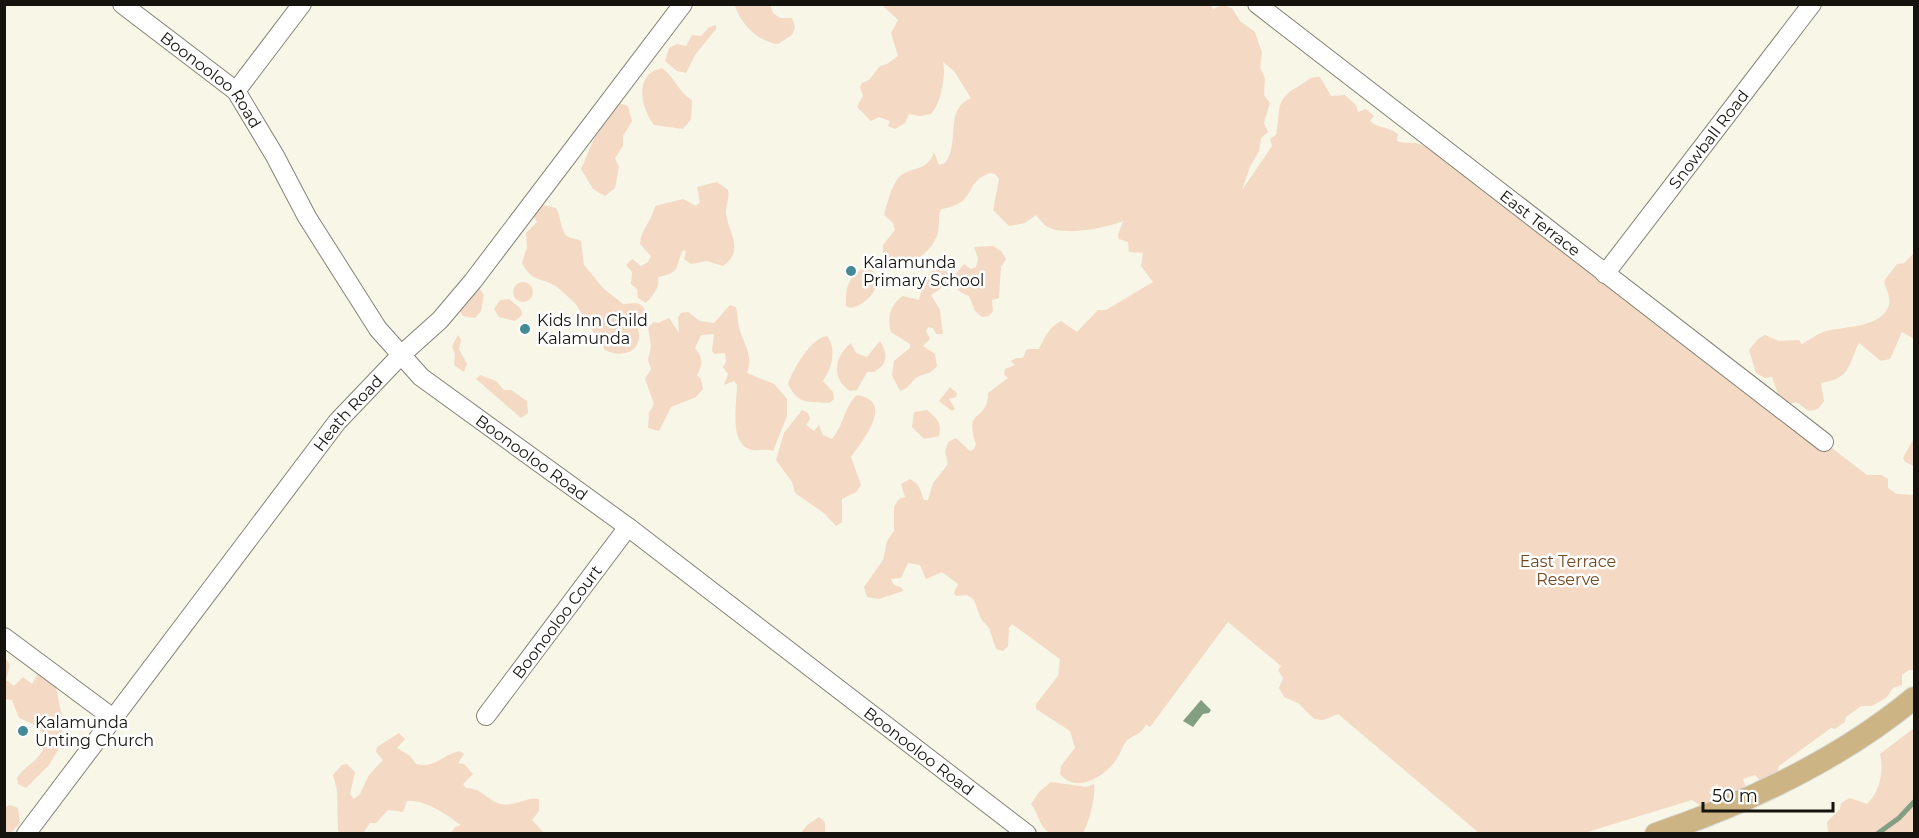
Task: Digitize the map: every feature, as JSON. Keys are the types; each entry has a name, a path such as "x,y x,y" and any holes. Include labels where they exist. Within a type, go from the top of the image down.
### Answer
{"main road":[{"path":"1656,834 1691,822 1781,782 1842,748 1914,698"}],"street":[{"name":"Boonooloo Road","path":"122,4 236,91 275,156 307,217 378,329 421,377 449,400 628,527 1027,834"},
{"path":"236,91 302,4"},
{"name":"Heath Road","path":"26,834 337,422 401,355 440,320 473,281 683,4"},
{"name":"Snowball Road","path":"1605,274 1812,4"},
{"name":"East Terrace","path":"1268,8 1605,274 1824,442"},
{"name":"Boonooloo Court","path":"486,716 628,527"},
{"path":"4,637 113,718"}],"green space":[{"name":"East Terrace Reserve","path":"1210,4 1213,9 1222,5 1232,8 1240,21 1255,32 1262,53 1260,67 1265,78 1264,95 1270,103 1264,123 1268,132 1261,138 1259,151 1250,167 1242,190 1272,146 1270,139 1276,135 1282,101 1291,91 1309,79 1320,77 1331,96 1345,95 1356,105 1358,112 1366,109 1374,116 1370,121 1373,124 1398,134 1397,141 1424,146 1429,139 1867,475 1881,475 1888,479 1888,488 1897,494 1914,495 1914,670 1909,670 1902,675 1902,685 1893,688 1887,697 1872,706 1861,706 1846,717 1845,722 1835,729 1831,728 1779,766 1777,773 1761,782 1755,775 1743,779 1747,791 1702,807 1692,800 1584,833 1479,833 1338,714 1323,720 1314,719 1298,703 1284,697 1279,688 1283,678 1278,670 1281,666 1228,622 1150,727 1146,724 1142,730 1127,740 1108,770 1087,782 1073,783 1060,774 1061,766 1075,748 1070,731 1036,709 1036,704 1058,676 1060,659 1012,624 1009,628 1008,646 1003,651 996,649 989,628 981,619 974,600 967,595 956,596 954,593 958,584 942,572 926,579 920,565 908,563 901,578 891,579 894,585 902,588 903,591 879,599 867,597 864,587 883,560 887,541 894,531 894,507 899,499 905,497 901,484 910,479 914,481 924,500 928,500 933,483 948,464 945,452 948,442 956,438 970,451 974,449 976,444 972,425 974,420 984,408 988,393 1008,378 1004,375 1005,369 1015,365 1011,361 1023,358 1027,349 1039,349 1050,330 1061,321 1077,332 1098,310 1106,310 1153,282 1141,266 1143,253 1129,252 1128,242 1119,239 1118,235 1123,221 1095,229 1062,231 1046,226 1036,215 1025,223 1009,226 993,210 999,179 995,174 990,173 976,182 961,202 941,209 937,235 926,252 907,261 883,256 883,245 895,230 893,223 884,215 895,184 900,176 928,162 934,152 939,165 945,163 950,155 957,110 971,98 954,71 943,62 942,89 938,103 931,114 920,116 909,114 905,123 895,129 888,126 890,121 879,117 871,121 857,107 863,96 860,87 862,83 869,80 880,66 898,56 891,33 898,20 882,5"},
{"path":"735,5 770,5 773,13 780,18 792,18 795,27 792,35 778,44 764,40 751,31 741,19"},
{"path":"716,25 716,29 695,55 686,73 677,71 665,61 669,48 677,44 686,46 692,35 701,36 709,27"},
{"path":"662,68 692,100 691,119 683,129 654,125 646,110 643,101 643,84 653,71"},
{"path":"619,103 628,106 632,121 623,136 623,146 615,158 619,167 615,188 605,196 593,189 581,169 598,130"},
{"path":"717,182 728,190 726,214 734,241 730,260 723,266 707,261 691,264 684,259 686,251 683,250 675,271 658,277 657,288 646,303 638,298 637,289 631,284 632,272 626,265 632,259 641,266 648,262 651,256 640,244 642,234 655,206 683,199 696,206 700,202 697,187"},
{"path":"543,205 556,208 565,234 581,241 584,265 604,289 623,304 636,303 641,305 645,311 637,326 639,341 632,350 620,354 605,350 575,303 557,287 530,274 522,263 527,247 526,233 537,222 533,215"},
{"path":"993,246 1001,251 1006,259 1001,267 999,298 992,300 993,311 989,316 982,317 975,311 969,296 958,288 955,275 964,264 971,269 976,267 978,258 974,247"},
{"path":"1914,253 1914,339 1902,332 1890,359 1881,361 1859,343 1847,370 1838,378 1821,383 1824,401 1818,409 1809,411 1796,402 1786,405 1779,397 1772,377 1765,378 1756,373 1749,350 1758,339 1765,335 1779,341 1799,340 1802,344 1823,332 1858,326 1876,320 1883,315 1889,304 1884,281 1897,264 1904,263"},
{"path":"941,266 949,274 948,284 931,295 940,310 943,334 936,334 933,328 928,327 926,331 930,339 923,346 935,354 937,366 900,391 892,375 894,361 910,348 910,344 891,332 889,322 891,312 895,303 903,296 919,300 928,275"},
{"path":"863,268 873,271 877,283 868,299 851,308 846,306 847,289 854,276"},
{"path":"523,282 530,285 533,292 530,299 523,302 516,299 513,292 516,285"},
{"path":"479,288 484,295 481,311 475,318 463,316 458,309"},
{"path":"509,299 521,309 522,315 515,321 499,317 494,309 500,300"},
{"path":"730,305 736,307 739,327 749,355 747,373 774,384 787,399 787,416 773,451 753,450 745,447 740,441 735,413 737,385 734,381 724,385 728,374 723,367 726,362 725,353 715,354 712,351 714,334 701,335 695,348 701,358 697,375 701,379 703,389 696,397 671,407 659,431 648,428 649,413 654,404 645,379 651,369 648,360 651,346 648,327 654,322 658,323 669,318 679,333 678,318 681,313 688,312 700,321 714,323"},
{"path":"458,335 461,340 459,349 467,364 464,372 454,365 455,354 452,346"},
{"path":"827,336 833,353 829,370 823,381 833,392 834,399 830,403 805,401 796,396 788,384 798,363 809,348"},
{"path":"880,341 885,354 882,366 874,372 867,372 857,390 850,391 837,374 841,355 851,343 856,353 867,357"},
{"path":"480,375 496,381 504,390 511,390 527,401 528,413 521,418 476,379"},
{"path":"950,387 957,393 956,397 949,399 955,409 952,411 939,401"},
{"path":"857,395 868,399 874,405 875,413 868,432 851,457 861,485 856,492 842,499 842,522 836,526 824,513 795,493 792,482 776,460 784,433 802,410 808,413 810,419 806,425 814,431 819,425 823,435 832,439 849,405"},
{"path":"927,410 938,421 940,431 939,436 924,439 912,427 914,412"},
{"path":"1914,438 1914,466 1905,462 1903,458"},
{"path":"4,656 10,665 6,680 14,686 23,677 32,684 39,672 54,679 63,721 60,728 66,737 49,765 26,788 18,784 17,778 42,751 45,738 38,728 19,718 12,700 5,699"},
{"path":"1914,728 1914,833 1828,833 1827,822 1840,809 1841,803 1850,798 1867,804 1875,794 1880,781 1880,754"},
{"path":"399,733 405,739 397,748 410,756 416,764 434,763 460,751 464,754 458,763 464,764 473,774 463,784 466,788 476,790 506,805 539,799 539,811 532,820 544,833 451,833 455,827 461,825 436,808 413,801 407,801 403,812 388,810 376,823 370,823 363,833 338,831 337,790 333,775 342,765 347,764 355,772 350,794 354,799 360,794 369,775 383,760 376,752 377,747"},
{"path":"1051,782 1086,787 1094,784 1092,809 1083,833 1050,833 1041,824 1031,804 1039,792"},
{"path":"10,805 18,808 20,823 11,833 5,833 5,807"},
{"path":"819,817 825,822 825,833 801,833 807,825"}],"shaded area":[{"path":"1201,700 1211,710 1203,714 1193,727 1183,721"}],"waterway":[{"path":"1877,834 1899,818 1914,802"}],"place":[{"name":"Kalamunda Primary School","path":"851,271"},
{"name":"Kids Inn Child Kalamunda","path":"525,329"},
{"name":"Kalamunda Unting Church","path":"23,731"}]}
